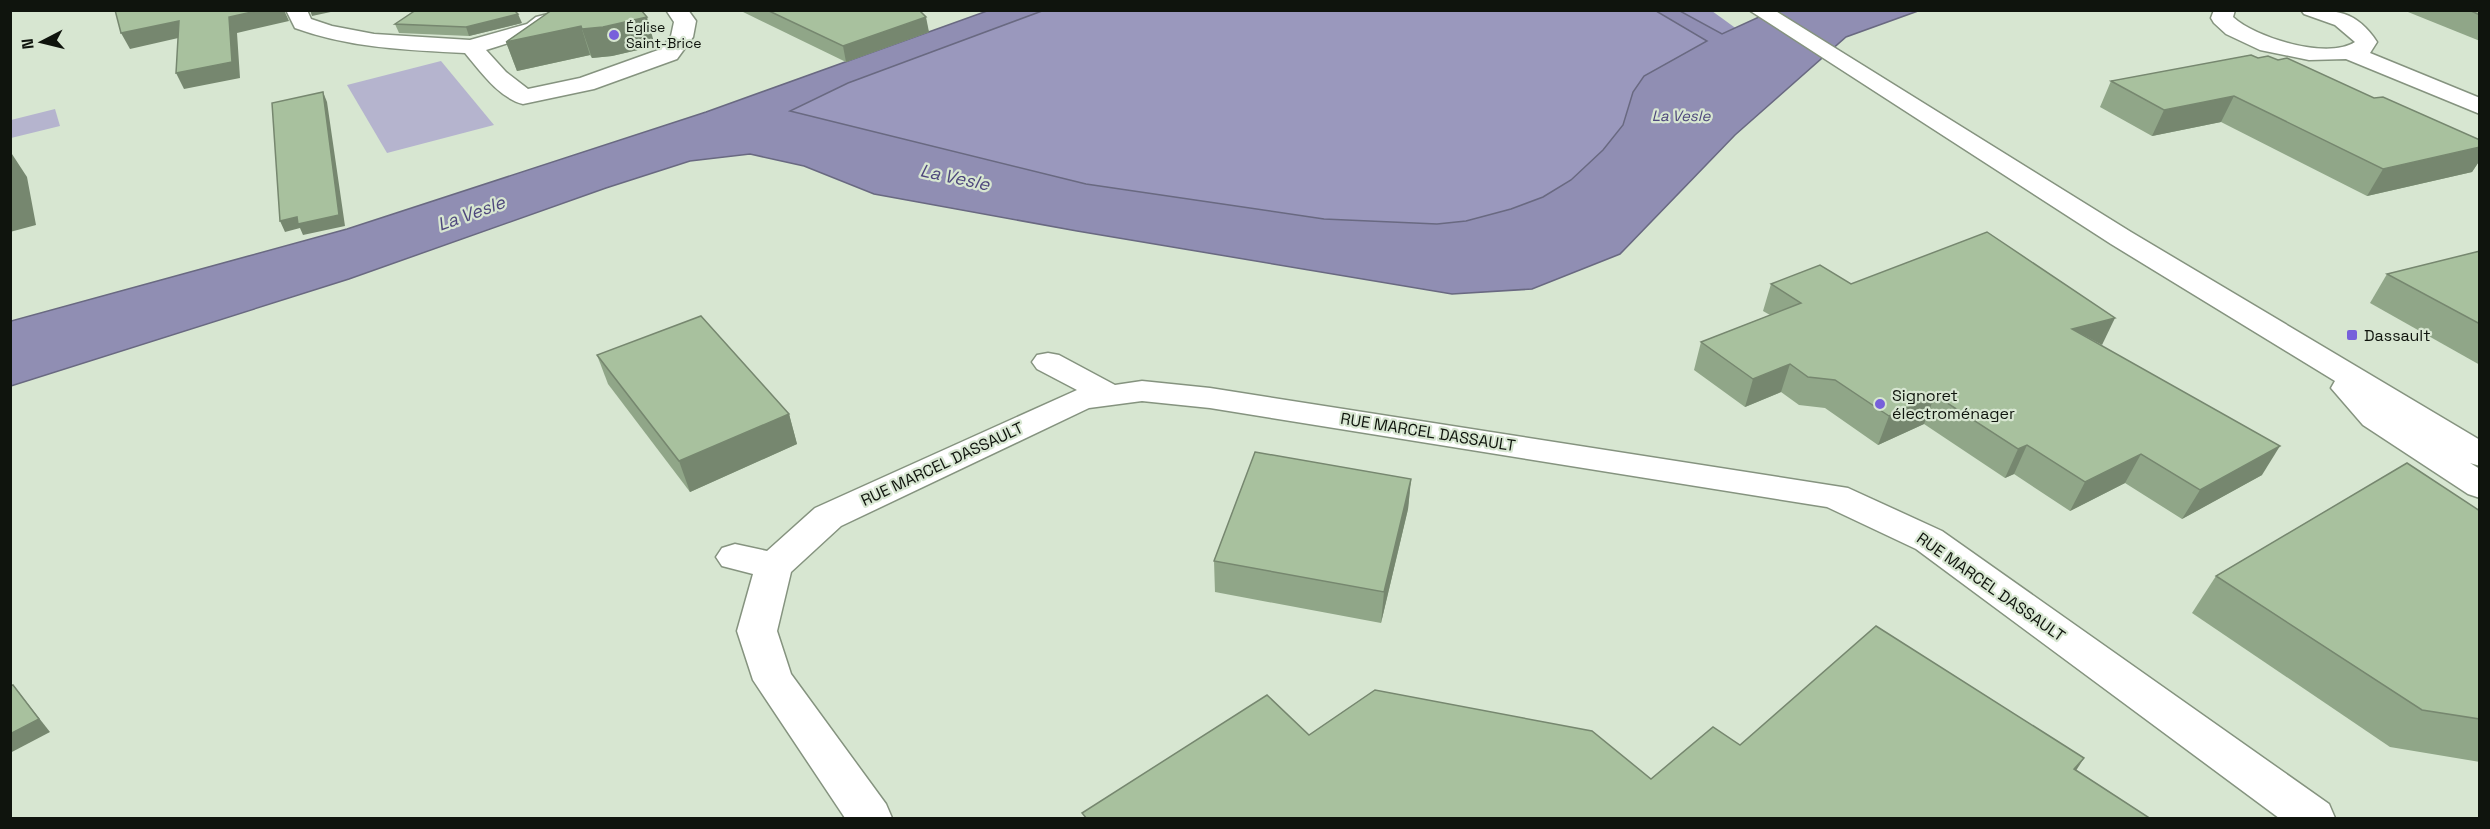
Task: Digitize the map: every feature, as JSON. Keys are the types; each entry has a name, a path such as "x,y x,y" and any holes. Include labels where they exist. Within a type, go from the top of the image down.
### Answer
{"street":[{"path":"296,10 303,23 327,32 374,41 471,47 535,29 544,22 591,10"},
{"path":"471,47 498,77 523,97 586,84 669,54 682,37 685,21 676,10"},
{"path":"1759,10 2121,238 2480,455"},
{"path":"2225,10 2222,18 2229,26 2262,42 2310,53 2351,52 2363,48 2367,42 2362,34 2334,17 2311,10"},
{"path":"2351,52 2480,107"},
{"path":"2322,360 2375,418 2480,486"},
{"path":"1048,362 1110,395"},
{"name":"RUE MARCEL DASSAULT","path":"774,566 828,517 1082,399 1142,391 1210,398 1835,496 1929,540 2313,819"},
{"path":"735,557 774,566 757,631 773,680 870,819"}],"shaded area":[{"path":"1022,11 1712,11 1781,61 1487,279 733,143 757,99"},
{"path":"441,61 494,125 387,153 347,85"},
{"path":"55,109 60,126 11,138 11,120"}],"water":[{"name":"La Vesle","path":"987,11 1042,11 848,83 790,111 1086,184 1324,219 1437,224 1466,221 1511,209 1543,197 1571,180 1603,150 1623,125 1633,92 1644,76 1707,41 1656,11 1680,11 1722,34 1772,11 1918,11 1846,37 1735,135 1620,254 1532,289 1452,294 1077,231 874,194 804,166 750,154 690,161 606,188 349,279 11,386 11,321 347,229 706,112"}],"building":[{"path":"115,10 261,10 229,17 232,62 176,73 179,21 121,33"},
{"path":"416,10 514,10 518,14 466,27 395,24"},
{"path":"552,10 641,10 647,17 603,27 582,29 581,26 506,42"},
{"path":"767,10 919,10 926,17 843,46"},
{"path":"2469,10 2480,10 2480,15"},
{"path":"2251,55 2258,58 2268,56 2278,60 2287,58 2374,98 2383,97 2480,140 2480,147 2383,169 2234,96 2164,110 2111,81"},
{"path":"323,92 339,215 298,224 297,217 280,221 272,103"},
{"path":"1987,232 2115,318 2072,329 2280,446 2200,490 2141,454 2085,482 2027,445 2018,449 1935,395 1889,416 1835,380 1808,377 1790,364 1753,379 1701,342 1801,303 1771,284 1820,265 1851,284"},
{"path":"2480,251 2480,324 2387,274"},
{"path":"701,316 789,414 679,461 597,355"},
{"path":"1255,452 1411,479 1384,592 1214,561"},
{"path":"2407,463 2480,511 2480,719 2422,710 2216,576"},
{"path":"1876,626 2084,758 2074,769 2151,819 1087,819 1082,813 1267,695 1309,735 1375,690 1592,731 1651,779 1713,727 1740,745"},
{"path":"13,685 39,719 10,734 10,686"}],"place":[{"name":"Église Saint-Brice","path":"614,35"},
{"name":"Dassault","path":"2352,335"},
{"name":"Signoret électroménager","path":"1880,404"}]}
